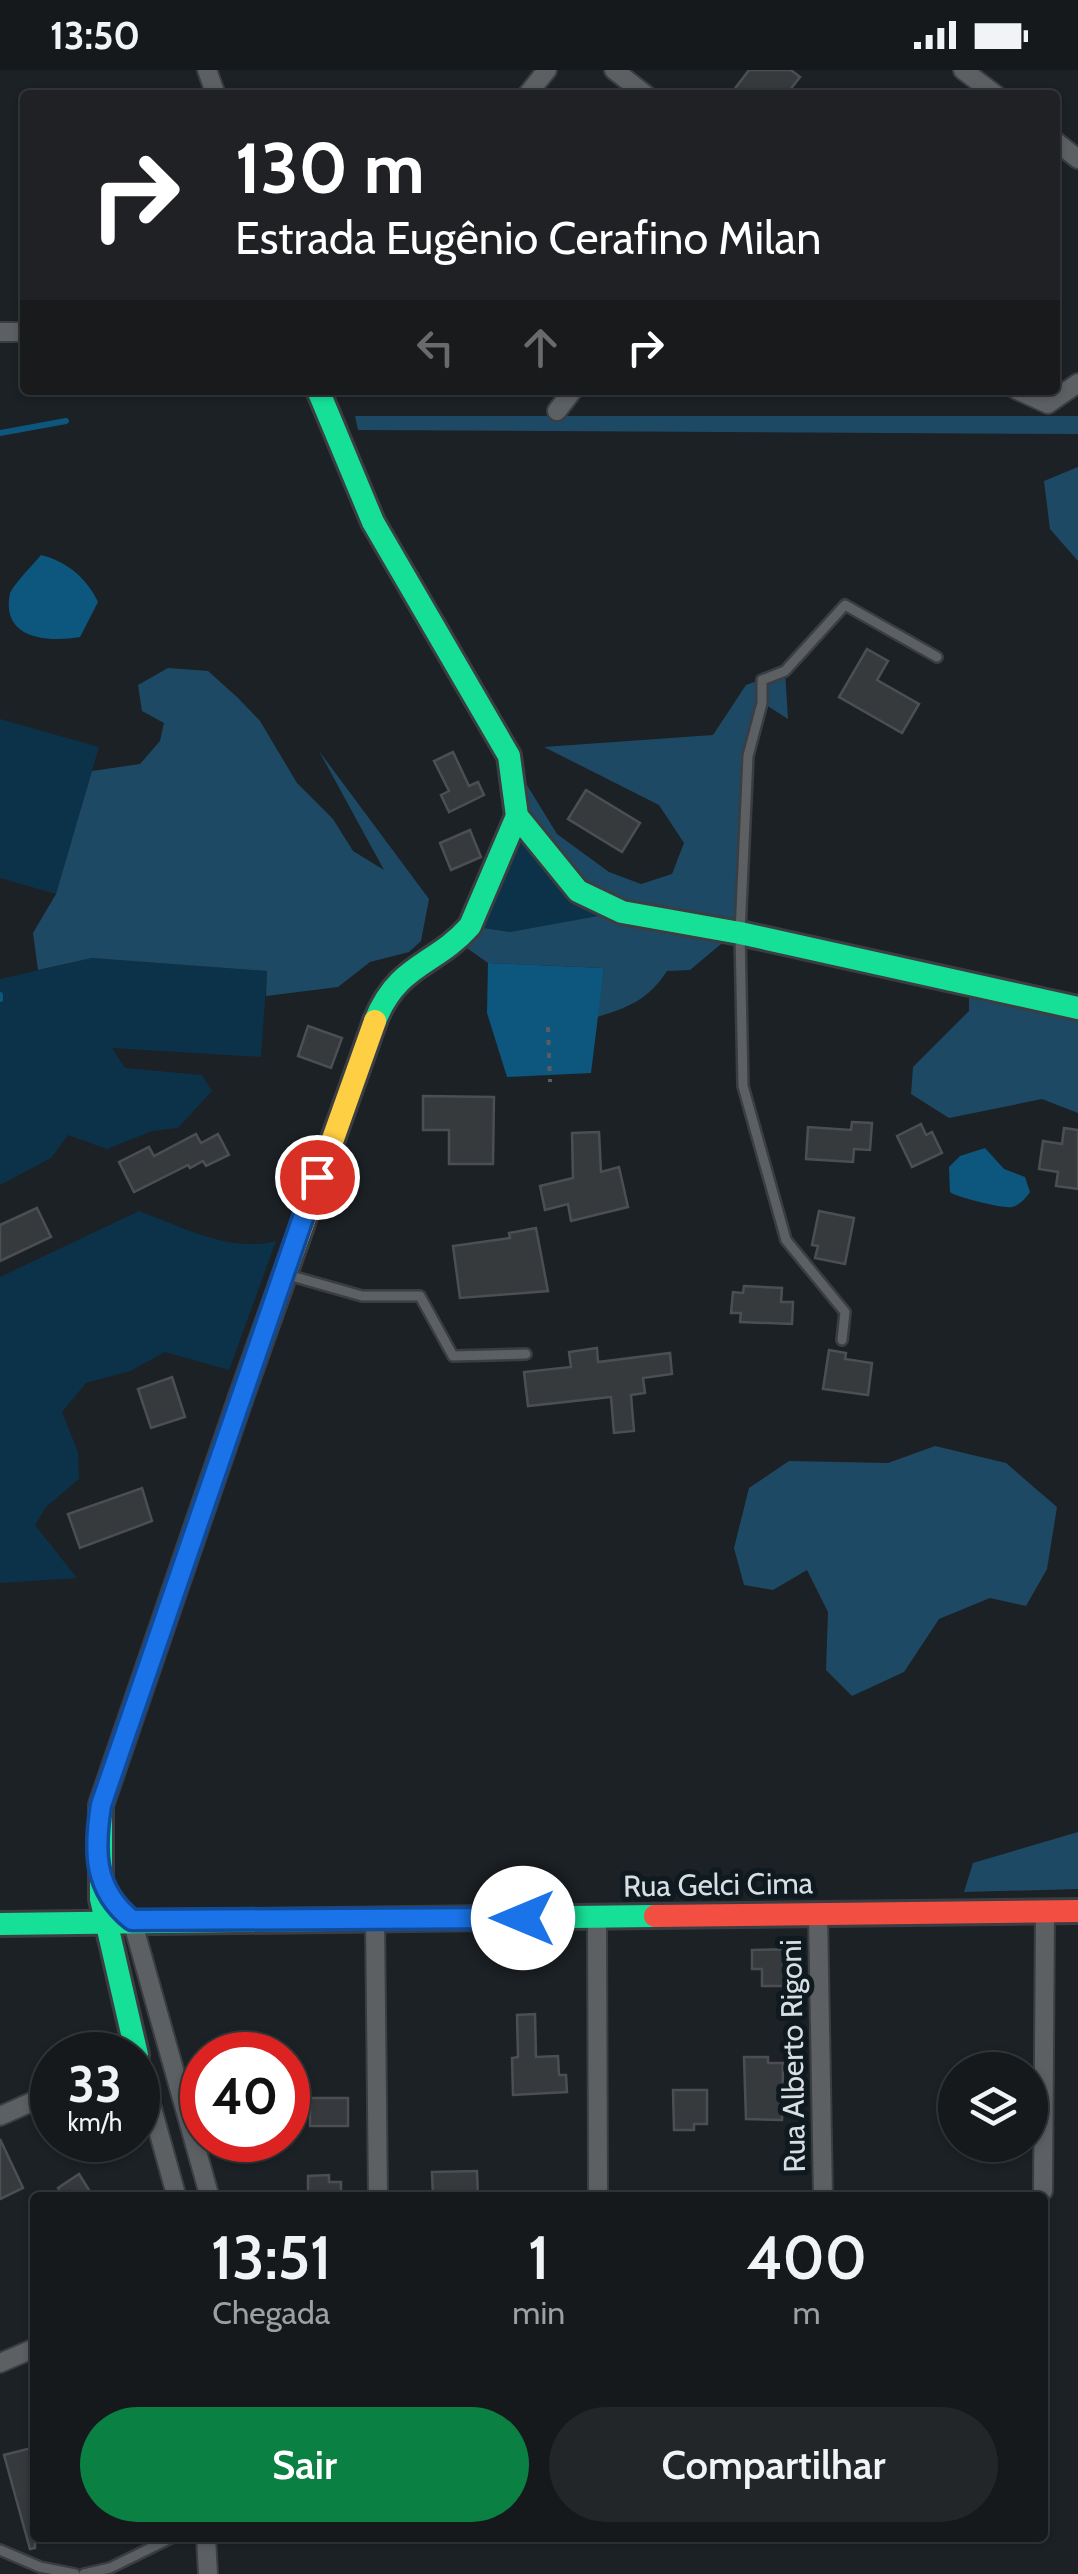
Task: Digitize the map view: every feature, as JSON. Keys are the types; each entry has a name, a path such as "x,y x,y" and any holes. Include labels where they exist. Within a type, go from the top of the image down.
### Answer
{"street":[{"path":"531,90 547,70"},
{"path":"614,70 640,90"},
{"path":"964,70 990,90"},
{"path":"1028,395 1048,404 1078,383"},
{"path":"130,2032 101,1923 104,1890 95,1846 101,1805 378,1014 393,987 412,967 457,941 470,926 517,816 509,756 373,522 320,395"},
{"path":"557,411 569,395"},
{"path":"517,816 578,891 622,912 740,933 1078,1008"},
{"path":"104,1890 132,1920 208,2192"},
{"name":"Rua Gelci Cima","path":"0,1924 1078,1911"},
{"path":"1043,2191 1045,1912"},
{"name":"Rua Alberto Rigoni","path":"818,1913 823,2192"},
{"path":"597,1917 598,2192"},
{"path":"375,1918 378,2192"},
{"path":"160,2051 169,2048"},
{"path":"0,2116 30,2103"},
{"path":"160,2137 176,2192"},
{"path":"0,2363 30,2350"},
{"path":"206,2542 208,2574"}],"lane":[{"path":"842,1340 845,1312 786,1240 743,1086 740,933 748,756 762,703 762,680 785,671 845,605 936,658"},
{"path":"285,1274 362,1296 420,1296 454,1356 526,1354"},
{"path":"84,2574 110,2568 163,2542"},
{"path":"0,2550 40,2567 75,2574"}],"path":[{"path":"548,1027 550,1082"}],"shaded area":[{"path":"355,416 1078,416 1078,434 358,430"},
{"path":"1078,467 1078,561 1050,529 1044,481"},
{"path":"41,555 75,572 98,602 80,637 42,638 30,635 13,621 10,593"},
{"path":"168,668 208,671 237,697 260,721 297,783 333,819 353,851 384,870 319,751 429,899 421,941 409,952 370,962 338,987 266,996 267,971 92,958 38,970 33,933 56,894 92,771 140,764 160,741 164,723 142,711 138,685"},
{"path":"785,671 788,719 763,703 748,756 740,933 721,930 721,944 690,970 667,971 637,1001 597,1017 604,968 488,963 457,941 470,926 510,932 620,912 578,891 517,816 509,756 557,834 609,872 641,884 672,874 684,843 659,805 544,747 713,735 746,685"},
{"path":"0,719 99,747 56,894 0,878"},
{"path":"517,816 622,912 510,932 470,926"},
{"path":"92,958 267,971 261,1057 112,1048 125,1068 202,1075 212,1091 178,1128 152,1131 107,1149 68,1135 51,1158 0,1185 0,979"},
{"path":"488,963 604,968 591,1073 507,1077 487,1013"},
{"path":"969,985 1078,1008 1078,1113 1042,1099 949,1118 911,1094 913,1067 969,1011"},
{"path":"985,1148 1004,1169 1025,1177 1030,1192 1018,1205 990,1204 950,1192 949,1167 960,1156"},
{"path":"139,1211 224,1241 276,1241 229,1370 165,1352 130,1371 86,1383 62,1412 78,1452 79,1479 46,1507 35,1525 77,1578 0,1583 0,1277"},
{"path":"935,1446 1006,1463 1057,1507 1047,1569 1026,1606 990,1598 939,1619 904,1672 852,1696 826,1670 828,1612 807,1570 773,1590 744,1585 734,1548 749,1488 789,1461 888,1463"},
{"path":"1078,1832 1078,1889 964,1892 973,1863"}],"building":[{"path":"749,70 791,70 800,77 790,90 734,90"},
{"path":"867,649 888,661 877,680 919,704 902,733 839,697"},
{"path":"453,752 469,786 478,782 484,795 449,812 441,795 449,791 434,761"},
{"path":"586,790 640,823 622,852 568,819"},
{"path":"470,830 481,857 451,870 440,843"},
{"path":"308,1026 342,1038 331,1068 298,1056"},
{"path":"423,1096 494,1097 493,1164 449,1164 449,1130 423,1130"},
{"path":"852,1122 872,1123 870,1150 854,1149 853,1162 806,1159 808,1127 851,1130"},
{"path":"921,1124 926,1135 932,1132 942,1153 912,1167 897,1136"},
{"path":"1064,1128 1078,1130 1078,1189 1056,1186 1058,1172 1039,1169 1043,1141 1062,1144"},
{"path":"599,1132 601,1172 619,1167 628,1207 571,1221 568,1204 545,1210 540,1186 573,1178 572,1133"},
{"path":"196,1134 201,1143 218,1134 229,1155 206,1166 203,1161 190,1168 188,1165 134,1192 119,1162 149,1147 154,1156"},
{"path":"37,1208 51,1237 0,1261 0,1225"},
{"path":"819,1211 854,1218 845,1264 815,1258 818,1246 812,1245"},
{"path":"536,1228 548,1291 460,1298 453,1246 510,1238 509,1233"},
{"path":"744,1286 782,1288 781,1302 793,1302 792,1324 740,1322 741,1313 731,1313 733,1292 743,1293"},
{"path":"597,1348 598,1362 670,1353 672,1374 643,1378 645,1393 631,1395 634,1431 614,1433 611,1397 528,1406 524,1372 571,1367 569,1352"},
{"path":"829,1350 846,1353 845,1359 872,1363 868,1395 823,1389"},
{"path":"172,1377 185,1417 151,1428 138,1389"},
{"path":"142,1488 152,1521 80,1548 68,1514"},
{"path":"793,1949 792,1986 762,1986 762,1969 752,1969 752,1950"},
{"path":"535,2014 536,2057 558,2056 559,2075 566,2075 567,2092 513,2095 512,2058 518,2057 517,2015"},
{"path":"744,2057 768,2057 768,2063 783,2063 782,2120 746,2119"},
{"path":"673,2090 707,2090 707,2124 694,2124 694,2130 674,2130"},
{"path":"310,2098 348,2098 348,2126 310,2126"},
{"path":"0,2139 23,2188 0,2199"},
{"path":"477,2171 478,2192 433,2192 432,2172"},
{"path":"79,2174 90,2192 60,2192 58,2188"},
{"path":"329,2175 329,2182 341,2182 341,2192 308,2192 308,2176"},
{"path":"30,2448 30,2542 35,2542 35,2548 30,2549 4,2455"}],"waterway":[{"path":"0,433 66,421"}],"traffic: fast":[{"path":"320,395 373,522 509,756 517,816 578,891 622,912 740,933 1078,1008"},
{"path":"375,1021 395,987 470,926 517,816"},
{"path":"132,2032 101,1899 101,1805 240,1400"},
{"path":"0,1924 655,1916"}],"traffic: slow":[{"path":"240,1400 375,1021"}],"traffic: jam":[{"path":"655,1916 1078,1911"}],"route":[{"path":"317,1177 101,1805 95,1846 104,1890 132,1920 523,1918"}]}
